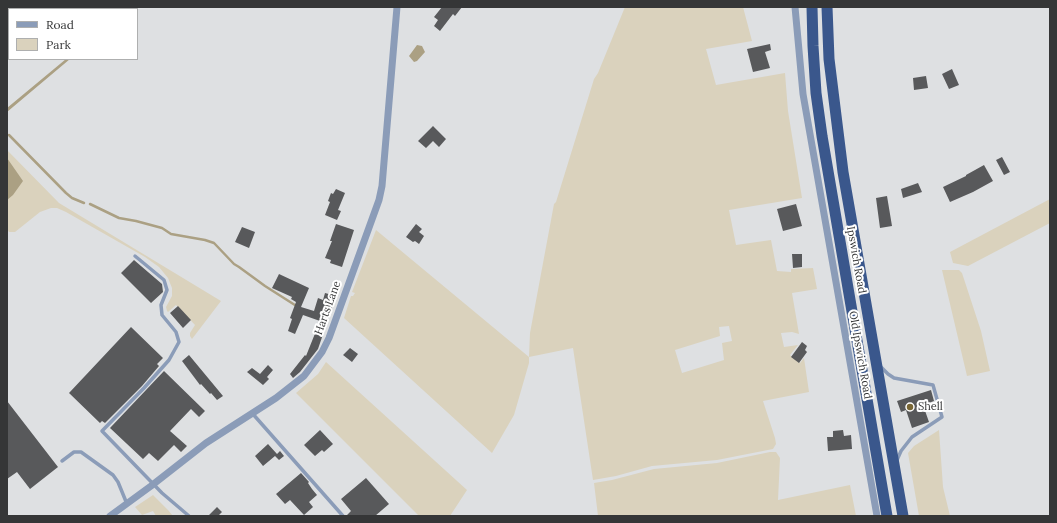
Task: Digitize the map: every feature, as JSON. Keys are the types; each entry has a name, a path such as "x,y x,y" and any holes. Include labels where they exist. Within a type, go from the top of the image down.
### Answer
{"highway":[{"path":"805,7 806,25 813,46"},
{"name":"Ipswich Road","path":"812,7 816,93 822,136 887,516"},
{"name":"Ipswich Road","path":"827,7 829,59 838,142 903,516"}],"street":[{"name":"Harts Lane","path":"110,516 206,443 276,398 304,376 322,352 329,338 379,200 382,186 397,7"},
{"name":"Old Ipswich Road","path":"795,7 803,94 877,516"}],"lane":[{"path":"135,256 164,280 167,290 161,305 162,315 176,332 179,342 169,360 102,431 162,493 189,516"},
{"path":"876,362 894,378 933,385 942,417 925,430 916,434 904,446 895,467"},
{"path":"252,413 342,516"},
{"path":"62,461 74,452 81,452 116,479 127,504"}],"green space":[{"path":"625,7 743,7 752,41 706,49 716,85 785,73 788,111 802,198 729,210 736,245 771,240 777,271 791,272 791,269 813,268 817,289 792,293 799,334 792,332 781,333 784,347 798,345 790,355 800,363 804,358 809,392 763,401 775,438 776,444 773,449 717,460 652,466 616,476 593,480 573,348 529,357 530,333 554,204 556,202 594,79 598,73","holes":["729,326 732,341 722,343 724,360 682,373 675,350 720,336 719,327"]},
{"path":"7,150 59,203 221,301 192,339 190,333 195,325 176,305 168,312 167,311 166,307 172,296 172,288 168,278 159,267 145,257 57,208 51,208 40,212 15,232 9,232 7,229"},
{"path":"1050,199 1050,223 968,266 953,263 950,252"},
{"path":"376,230 529,357 529,363 514,415 492,453 344,318 351,296 355,293 352,292"},
{"path":"942,270 959,270 962,273 981,331 990,371 967,376"},
{"path":"326,362 467,490 450,516 419,516 296,393 318,374"},
{"path":"939,430 943,487 950,516 919,516 908,453 914,446"},
{"path":"776,452 780,458 778,500 850,485 856,516 598,516 594,483 654,469 717,463"},
{"path":"153,495 173,516 156,516 153,511 142,515 135,507"}],"shaded area":[{"path":"417,45 422,46 425,52 417,61 414,62 409,56"},
{"path":"65,60 69,60 7,112 7,108"},
{"path":"7,158 23,181 13,195 7,200"}],"building":[{"path":"442,7 462,7 455,16 453,14 440,31 434,26 438,20 434,17"},
{"path":"770,44 771,50 765,52 770,68 753,72 747,49"},
{"path":"952,69 959,85 949,89 942,74"},
{"path":"926,76 928,88 914,90 913,78"},
{"path":"433,126 446,139 439,147 433,141 426,148 418,141"},
{"path":"1002,157 1010,172 1004,175 996,160"},
{"path":"984,165 993,181 950,202 943,187"},
{"path":"918,183 922,192 903,198 901,189"},
{"path":"336,189 345,193 338,210 341,211 337,220 325,215 330,202 328,201 331,193 333,194"},
{"path":"887,196 892,226 880,228 876,198"},
{"path":"796,204 802,226 783,231 777,209"},
{"path":"336,224 354,230 342,267 330,263 331,260 325,258 332,241 330,241"},
{"path":"416,224 422,229 419,232 424,236 419,244 406,237"},
{"path":"242,227 255,232 249,248 235,242"},
{"path":"792,254 802,254 802,267 793,268"},
{"path":"134,260 162,284 163,292 151,303 121,273"},
{"path":"279,274 309,288 301,307 314,311 318,298 323,300 325,293 336,296 318,349 300,372 293,378 290,374 305,355 306,356 320,321 303,315 295,334 288,331 292,319 290,318 296,302 291,299 292,297 272,288"},
{"path":"178,306 191,320 183,328 170,313"},
{"path":"131,327 163,358 157,364 159,366 142,386 105,423 102,421 100,423 69,393"},
{"path":"802,342 807,346 805,350 807,352 799,363 791,357"},
{"path":"350,348 358,354 352,362 343,355"},
{"path":"189,355 223,396 217,400 201,384 200,385 182,361"},
{"path":"268,365 273,370 267,377 269,379 263,385 247,372 252,368 260,374"},
{"path":"164,371 205,411 199,417 191,409 170,431 187,446 181,452 174,445 158,461 149,453 143,459 110,428"},
{"name":"Shell","path":"931,390 934,401 923,405 929,422 912,428 906,410 901,412 897,401"},
{"path":"7,401 58,467 30,489 17,472 7,479"},
{"path":"320,430 333,444 324,452 322,450 315,456 304,445"},
{"path":"843,430 844,436 851,435 852,449 828,451 827,437 833,437 833,431"},
{"path":"268,444 277,454 280,451 284,456 279,460 275,456 263,466 255,456"},
{"path":"301,473 317,495 309,502 313,507 304,515 290,500 285,504 276,494"},
{"path":"366,478 389,504 375,516 346,516 351,511 341,499"},
{"path":"217,507 222,512 218,516 208,516"}],"waterway":[{"path":"9,135 66,193 72,198 84,203"},
{"path":"90,204 119,218 162,228 171,234 214,243 234,264 298,307"}],"place":[{"name":"Shell","path":"910,407"}]}
